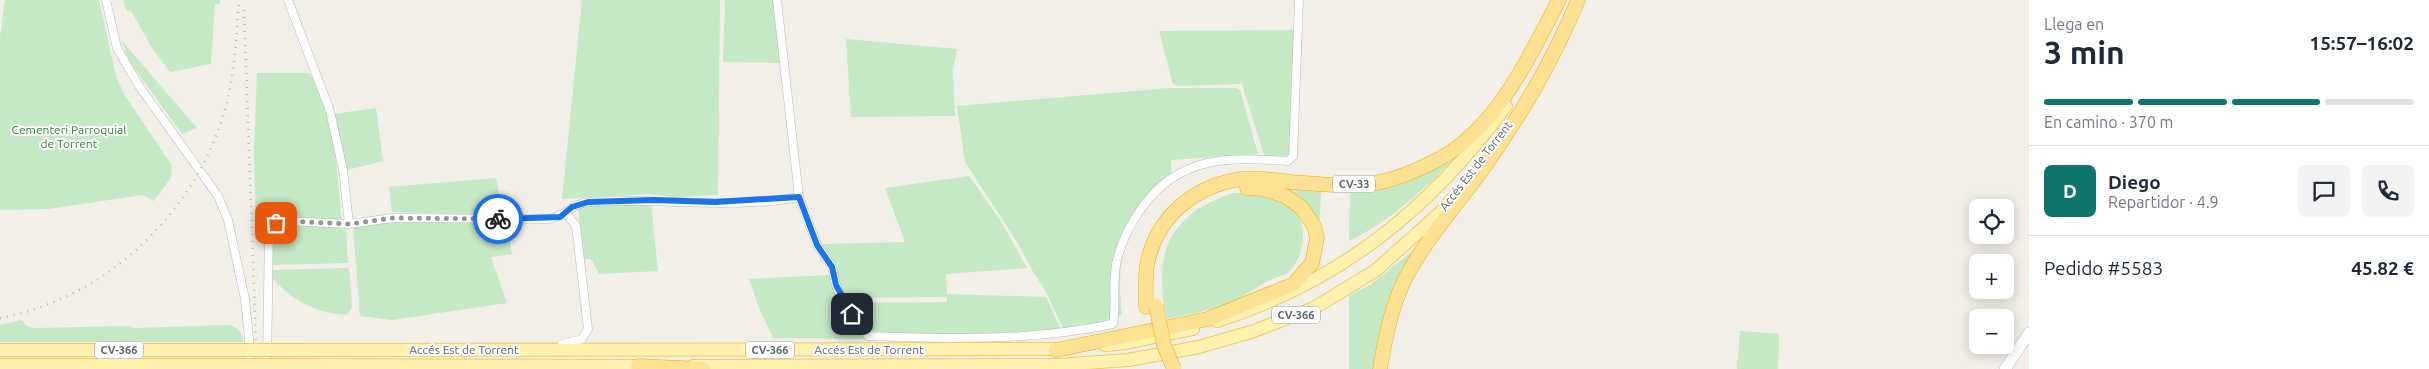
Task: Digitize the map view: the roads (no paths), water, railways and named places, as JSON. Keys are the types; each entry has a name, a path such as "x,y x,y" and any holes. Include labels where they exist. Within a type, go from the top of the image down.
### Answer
{"highway":[{"name":"CV-33","path":"1166,369 1153,335 1147,265 1158,234 1176,207 1209,187 1241,179 1320,185 1370,184 1404,175 1439,159 1471,137 1506,94 1561,0"},
{"path":"1380,369 1386,334 1404,281 1443,220 1485,166 1537,86 1558,48 1578,0"},
{"path":"1056,350 1208,319 1294,284 1312,263 1317,238 1309,216 1294,201 1264,189 1240,188 1213,194 1180,216 1165,237 1157,262 1151,306 1164,345 1174,369"},
{"path":"638,366 703,369"}],"main road":[{"name":"Accés Est de Torrent","path":"0,350 1056,350 1126,343 1195,328 1250,311 1301,288 1367,247 1426,200 1476,147 1512,98 1545,41 1561,0"},
{"name":"Accés Est de Torrent","path":"0,365 273,367 1058,365 1128,360 1199,347 1254,332 1314,308 1375,271 1442,211 1537,86"}],"street":[{"path":"106,0 117,48 139,86 218,196 233,238 245,299 249,338 245,367"},
{"path":"288,0 330,111 343,170 349,224"},
{"path":"777,0 799,197 817,245 832,267 836,285 843,301 868,336 1000,338 1084,330 1113,324 1116,308 1113,284 1118,257 1129,226 1150,196 1176,173 1210,162 1229,159 1288,161 1293,156 1299,0"},
{"path":"273,367 269,227 276,223 287,221 349,224 393,218 549,219 560,217 578,203 588,202 653,200 715,202 799,197"},
{"path":"485,350 518,345 566,344 582,339 588,329 585,293 578,260 576,226 566,213"},
{"path":"2005,369 2029,333"}],"railway":[{"path":"0,318 39,308 75,292 109,271 140,246 168,217 191,185 210,150 224,113 233,71 239,0"},
{"path":"244,10 257,369"}],"park label":[{"name":"Cementeri Parroquial de Torrent","path":"69,137"}]}
